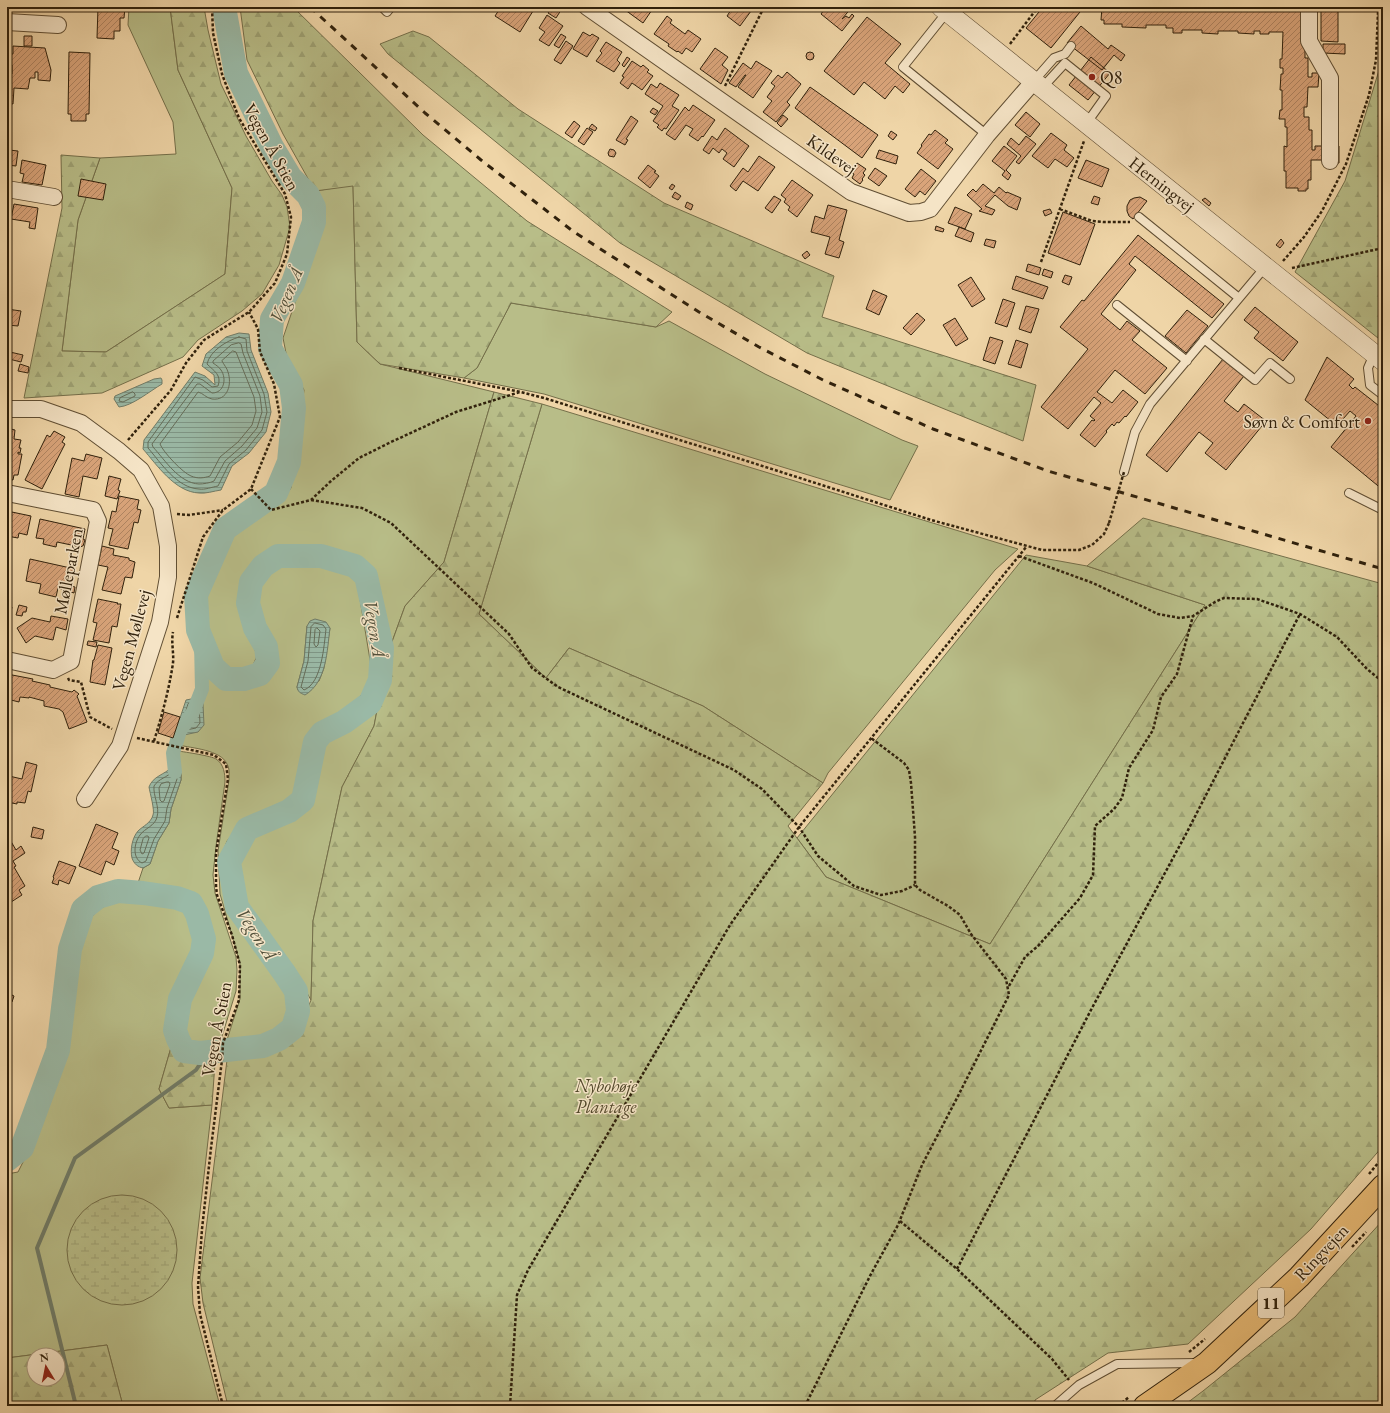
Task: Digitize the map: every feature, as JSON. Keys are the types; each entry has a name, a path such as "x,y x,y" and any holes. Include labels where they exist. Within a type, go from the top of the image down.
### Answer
{"main road":[{"name":"Ringvejen","path":"1140,1400 1207,1363 1299,1277 1376,1180"}],"street":[{"name":"Kildevej","path":"587,7 851,192 909,213 921,212 930,209 987,135 1038,85"},
{"path":"1309,7 1309,41 1330,78 1330,161"},
{"name":"Herningvej","path":"944,10 1379,357"},
{"path":"7,22 58,25"},
{"path":"7,189 54,197"},
{"name":"Vegen Møllevej","path":"7,409 41,409 81,423 119,451 141,470 161,506 168,546 168,577 160,622 120,746 85,798"},
{"name":"Mølleparken","path":"7,493 92,510 98,522 71,661 61,666"},
{"path":"7,660 53,670 61,666"}],"lane":[{"path":"382,7 387,12 390,7"},
{"path":"944,10 903,67 987,135"},
{"path":"1038,85 1054,58 1065,54 1071,46"},
{"path":"1038,85 1065,63 1106,96 1088,125"},
{"path":"1139,217 1239,298"},
{"path":"1124,472 1135,432 1150,404 1239,298 1270,269"},
{"path":"1117,305 1187,361"},
{"path":"1204,339 1255,380 1270,363 1290,379"},
{"path":"1379,357 1368,368 1370,385 1383,395"},
{"path":"1349,493 1383,510"},
{"path":"1055,1406 1076,1388 1117,1364 1207,1363"}],"path":[{"name":"Vegen Å Stien","path":"119,451 171,390 186,363 204,340 249,312 275,283 288,254 291,217 285,194 239,118 226,85 222,74 213,33 212,7"},
{"path":"718,99 764,7"},
{"path":"1001,55 1038,7"},
{"path":"1041,262 1088,125"},
{"path":"1060,209 1092,221 1131,222"},
{"path":"1270,269 1383,248"},
{"path":"176,623 203,537 223,510 251,489 280,417 274,384 260,352 258,329 249,312"},
{"path":"399,368 520,392 728,455 931,520 1042,550 1079,550 1092,545 1104,534 1109,523 1124,472"},
{"path":"311,500 359,458 456,412 520,392"},
{"path":"251,489 271,510 311,500 362,508 391,523 509,634 532,668 558,687 734,770 762,789 799,827 818,856 854,886 881,895 902,892 915,885"},
{"path":"162,513 189,515 223,510"},
{"path":"510,1406 517,1295 528,1270 730,925 799,827 1027,546"},
{"path":"1019,556 1093,583 1158,614 1180,618 1193,616 1224,598 1257,599 1300,614 1337,637 1367,669 1383,682"},
{"path":"957,1269 1092,1008 1186,834 1300,614"},
{"path":"1008,987 1025,957 1038,946 1080,898 1093,875 1095,826 1114,809 1122,798 1128,768 1153,730 1161,697 1177,674 1193,616"},
{"path":"154,741 167,698 173,661 172,638 174,630"},
{"name":"Vegen Å Stien","path":"61,666 69,680 81,682 90,717 124,735 214,755 226,764 228,779 216,853 216,886 217,895 232,935 240,965 238,1000 223,1043 210,1155 198,1287 200,1314 224,1406"},
{"path":"805,1406 871,1274 900,1221 922,1165 958,1098 1009,995 1006,978 971,934 960,915 948,906 920,890 915,885 915,837 909,770 904,763 871,738"},
{"path":"1376,1180 1383,1157"},
{"path":"900,1221 957,1269 1052,1359 1076,1388"},
{"path":"1176,1363 1210,1334"},
{"path":"1118,1406 1140,1400"}],"green space":[{"path":"129,7 170,7 178,70 232,188 225,274 106,352 62,351 78,220 100,158 176,154 173,122 128,25"},
{"path":"170,7 204,7 221,84 246,136 272,181 282,195 287,207 290,227 279,265 262,294 242,311 198,340 183,357 102,393 24,398 62,208 61,155 100,158 78,220 62,351 106,352 225,274 232,188 178,70"},
{"path":"240,7 293,7 423,135 527,221 672,312 656,327 511,303 477,368 464,378 380,364 357,342 353,186 315,191 283,134 247,60"},
{"path":"413,31 429,37 518,109 664,203 834,276 822,317 1036,385 1023,441 807,353 620,243 388,54 380,44"},
{"path":"1383,42 1383,342 1295,272 1345,181 1380,67"},
{"path":"353,185 357,342 380,364 494,392 444,562 405,606 388,653 378,587 371,569 362,561 299,547 274,551 251,571 240,592 242,611 257,656 253,665 247,671 231,673 222,666 207,635 204,597 229,537 281,501 291,488 304,390 287,358 283,338 323,220 323,209 315,191"},
{"path":"511,303 656,327 669,321 765,374 902,440 918,446 890,500 544,394 464,378 477,368"},
{"name":"Nybohøje Plantage","path":"494,392 542,404 479,614 546,678 569,648 703,706 823,783 788,826 826,877 990,944 1205,605 1087,566 1143,518 1383,584 1383,1146 1311,1229 1188,1344 1108,1353 1035,1400 1035,1406 228,1406 203,1303 200,1278 227,1060 276,1051 298,1032 311,1000 313,921 342,787 374,726 388,653 405,606 444,562"},
{"path":"542,404 1018,549 995,570 828,773 823,783 703,706 569,648 546,678 479,614"},
{"path":"1026,555 1087,566 1205,605 990,944 826,877 797,838"},
{"path":"311,563 350,575 357,581 372,672 365,691 342,714 312,730 306,743 296,792 290,802 282,807 252,818 240,825 227,841 222,855 225,895 245,931 285,980 288,989 289,1002 286,1022 282,1029 270,1037 226,1043 240,999 240,963 220,894 218,851 229,780 229,770 224,759 213,753 206,750 178,745 182,732 184,734 203,704 201,699 204,690 203,662 219,684 230,689 267,681 274,666 277,653 275,647 268,639 258,618 253,597 256,585 272,565","holes":["307,626 330,628 324,668 319,681 298,690 297,687 304,661"]},
{"path":"379,700 374,726 342,787 313,921 311,1000 290,964 244,904 236,873 238,855 246,841 261,829 298,812 306,804 318,753 323,743 364,718"},
{"path":"178,751 204,755 216,759 224,769 225,776 213,875 215,893 236,957 237,970 236,991 219,1046 196,1048 189,1046 184,1039 183,1029 191,989 209,956 210,934 198,899 181,891 137,886 143,868 150,864 158,841 169,823 171,809 181,780 181,774 174,753"},
{"path":"134,900 185,906 191,915 198,942 173,1003 172,1044 159,1089 169,1108 212,1105 192,1283 193,1304 220,1406 123,1406 107,1345 66,1350 66,1347 26,1347 26,1356 7,1358 7,1174 18,1172 29,1150 63,1047 79,942 88,921 98,910 114,901"},
{"path":"172,1044 182,1061 215,1063 212,1105 169,1108 159,1089"},
{"path":"122,1195 143,1199 153,1204 161,1211 168,1219 173,1229 177,1250 173,1271 168,1281 161,1289 153,1296 143,1301 122,1305 101,1301 91,1296 83,1289 76,1281 71,1271 67,1250 71,1229 76,1219 83,1211 91,1204 101,1199"},
{"path":"1383,1220 1383,1406 1183,1406 1295,1317"},
{"path":"107,1345 123,1406 7,1406 7,1358 26,1356 26,1387 66,1387 66,1350"}],"water":[{"path":"239,333 249,334 251,350 268,393 271,412 266,432 249,453 232,466 221,490 204,493 190,491 182,488 167,477 143,449 144,440 195,372 205,376 215,385 214,375 202,366 206,354 226,337"},
{"path":"161,378 162,384 130,404 119,407 114,399 115,396 154,379"},
{"path":"315,619 326,622 330,628 327,655 322,674 318,682 305,695 298,690 297,687 304,661 307,626 310,621"},
{"path":"201,699 203,704 204,725 198,732 184,735 177,727 186,700"},
{"path":"171,753 174,753 181,774 181,780 171,809 169,823 158,841 150,864 143,868 139,867 132,858 132,844 138,831 152,818 153,810 149,787 153,780 172,767"}],"building":[{"path":"44,7 68,7 68,8"},
{"path":"98,7 125,7 124,18 120,18 120,31 114,31 114,39 97,38"},
{"path":"501,7 509,7 512,9 513,7 527,7 533,11 520,32 495,16"},
{"path":"552,7 563,7 556,18 548,13"},
{"path":"621,7 654,7 643,23"},
{"path":"733,7 754,7 740,26 727,16"},
{"path":"826,7 852,7 842,19 846,16 849,18 852,14 854,16 842,31 821,14"},
{"path":"1043,7 1084,7 1051,48 1026,28"},
{"path":"1102,7 1271,7 1271,9 1285,10 1285,7 1302,7 1301,42 1305,42 1305,58 1308,58 1308,77 1312,77 1312,73 1319,73 1318,87 1308,87 1307,107 1304,107 1304,117 1309,117 1309,130 1312,130 1312,150 1315,150 1315,146 1323,146 1322,160 1311,160 1311,180 1308,180 1308,189 1306,189 1306,191 1298,191 1298,188 1286,188 1284,146 1287,147 1287,127 1285,127 1285,119 1279,119 1280,110 1282,110 1282,90 1280,90 1283,68 1280,68 1280,59 1282,59 1283,32 1269,32 1269,34 1260,34 1260,31 1254,31 1254,34 1238,33 1238,31 1218,31 1218,34 1202,33 1202,30 1182,30 1182,33 1173,33 1173,28 1166,28 1166,25 1146,25 1146,28 1122,27 1122,24 1104,24 1104,20 1101,20"},
{"path":"1321,7 1338,7 1338,42 1321,41"},
{"path":"547,15 563,26 549,46 539,40 545,32 539,28"},
{"path":"667,16 672,20 670,23 685,34 688,30 701,39 692,52 686,48 682,54 678,51 677,52 668,46 669,44 654,34"},
{"path":"867,17 901,44 885,63 910,84 903,93 895,86 885,99 864,82 854,95 824,71"},
{"path":"1081,26 1108,49 1111,45 1125,55 1121,61 1114,55 1102,70 1067,43"},
{"path":"583,32 590,36 592,34 599,38 587,57 573,49"},
{"path":"7,34 9,34 9,54 13,54 13,46 45,48 51,70 50,81 38,80 38,72 35,72 35,78 30,78 28,89 14,88 13,104 7,103 8,74 12,74 12,65 8,65 7,62"},
{"path":"561,34 566,37 559,48 554,45"},
{"path":"24,36 32,36 32,46 24,46"},
{"path":"566,41 573,46 561,64 554,60"},
{"path":"606,42 622,52 617,60 620,63 614,72 596,61 602,53 600,51"},
{"path":"1323,44 1345,44 1345,54 1323,53"},
{"path":"715,48 728,57 722,65 728,70 721,84 700,69"},
{"path":"69,52 90,53 89,114 86,114 86,121 71,121 71,114 68,114"},
{"path":"808,52 812,52 814,56 812,60 808,60 806,58 806,54"},
{"path":"627,57 630,59 624,67 622,65"},
{"path":"1091,57 1110,73 1088,100 1069,85"},
{"path":"632,61 641,67 643,65 649,70 647,72 653,76 642,90 632,83 628,89 620,83 624,77 622,76"},
{"path":"756,61 772,71 753,98 738,87 746,75 736,87 729,83 743,63 751,69"},
{"path":"787,72 801,84 787,102 790,105 776,122 763,112 772,101 767,97 775,86 771,83 778,75 782,78"},
{"path":"660,83 679,95 672,106 679,110 666,129 664,128 662,131 657,127 659,125 653,121 663,106 645,94 651,84 657,88"},
{"path":"810,87 878,135 862,158 795,108"},
{"path":"693,105 715,120 703,137 702,136 698,141 689,135 693,129 686,125 675,140 666,134 685,107 689,111"},
{"path":"653,108 658,111 655,115 650,112"},
{"path":"1026,112 1040,124 1030,137 1015,125"},
{"path":"783,115 788,119 781,127 777,123"},
{"path":"631,116 638,121 626,139 628,140 625,145 616,140"},
{"path":"574,121 580,126 572,138 565,133"},
{"path":"592,124 597,128 595,131 589,128"},
{"path":"587,128 593,132 584,145 578,141"},
{"path":"725,128 749,146 734,167 723,159 727,153 722,149 719,153 713,148 709,154 703,150 712,136 717,140"},
{"path":"935,130 948,140 945,143 953,149 938,169 917,153 929,134 931,135"},
{"path":"891,131 897,135 893,140 888,136"},
{"path":"1051,133 1067,145 1064,150 1074,158 1067,167 1055,159 1048,168 1032,156"},
{"path":"1026,136 1036,144 1019,164 1016,162 1021,156 1007,144 1011,138 1019,145"},
{"path":"1004,146 1017,156 1006,170 1011,175 1008,180 1002,175 1005,171 992,161"},
{"path":"1335,146 1339,146 1339,163 1334,163"},
{"path":"610,149 614,150 616,153 614,157 609,156 608,153"},
{"path":"9,150 18,151 16,166 7,165"},
{"path":"879,150 898,156 896,164 876,158"},
{"path":"759,156 775,167 758,191 743,181 736,191 730,186 743,168 748,172"},
{"path":"22,160 46,165 42,185 22,182 24,174 20,173"},
{"path":"1086,160 1109,169 1102,187 1078,178"},
{"path":"857,163 866,169 863,173 865,175 862,179 863,180 860,184 852,178 854,174 852,173"},
{"path":"648,165 656,171 654,172 659,176 650,188 638,178"},
{"path":"875,168 887,176 879,186 868,178"},
{"path":"921,169 936,181 925,195 920,191 915,197 905,189"},
{"path":"81,179 106,184 103,200 78,196"},
{"path":"792,180 813,195 797,217 788,210 790,207 784,202 786,199 781,195"},
{"path":"672,184 675,186 672,190 669,188"},
{"path":"983,184 994,193 999,187 1006,193 1007,192 1021,198 1017,210 1008,206 995,195 985,206 995,210 992,215 979,211 982,209 967,195 973,189 976,192"},
{"path":"675,192 681,196 678,200 672,197"},
{"path":"774,196 781,200 772,213 765,208"},
{"path":"1094,196 1100,198 1098,205 1091,203"},
{"path":"1140,197 1147,201 1133,219 1129,216 1127,206 1130,200"},
{"path":"1205,198 1211,203 1209,206 1202,200"},
{"path":"687,202 693,205 691,210 685,207"},
{"path":"14,204 38,208 35,229 29,228 30,222 11,219"},
{"path":"828,205 847,210 839,240 844,242 839,258 825,254 830,237 811,232 815,216 824,219"},
{"path":"955,207 972,214 965,229 948,223"},
{"path":"1050,209 1052,213 1045,216 1043,211"},
{"path":"1063,212 1095,224 1080,265 1048,253"},
{"path":"936,226 944,229 943,232 935,230"},
{"path":"959,227 974,233 971,242 955,236"},
{"path":"1138,235 1224,304 1212,318 1135,256 1129,264 1136,270 1101,314 1120,330 1127,321 1140,331 1132,340 1167,368 1145,394 1115,370 1097,392 1112,403 1123,390 1138,402 1119,423 1117,422 1114,426 1112,424 1095,447 1080,435 1092,420 1095,420 1090,416 1101,403 1094,397 1068,429 1041,407 1088,349 1060,327 1082,300 1084,301"},
{"path":"986,239 996,241 994,248 984,245"},
{"path":"1281,239 1284,243 1280,248 1276,245"},
{"path":"807,251 810,255 805,259 802,255"},
{"path":"1028,264 1041,268 1039,275 1026,271"},
{"path":"1044,269 1053,272 1051,278 1042,275"},
{"path":"1065,275 1072,277 1069,285 1062,282"},
{"path":"1016,276 1048,287 1043,299 1012,289"},
{"path":"971,277 985,299 972,307 958,285"},
{"path":"873,290 887,296 879,315 866,309"},
{"path":"1003,299 1015,303 1007,327 995,323"},
{"path":"1026,306 1039,309 1031,333 1019,329"},
{"path":"1255,307 1298,342 1283,361 1254,338 1259,332 1244,320"},
{"path":"7,309 21,311 18,326 7,325"},
{"path":"1187,310 1208,326 1186,353 1165,336"},
{"path":"917,313 925,320 911,335 903,328"},
{"path":"955,318 968,339 956,346 943,325"},
{"path":"990,337 1003,341 995,364 983,360"},
{"path":"1016,340 1028,344 1021,368 1008,364"},
{"path":"10,352 23,355 21,362 9,359"},
{"name":"Søvn & Comfort","path":"1327,357 1354,379 1349,385 1353,389 1355,387 1383,409 1383,490 1331,447 1356,416 1350,411 1337,426 1305,400"},
{"path":"1223,359 1244,376 1224,401 1238,412 1244,404 1266,421 1226,470 1205,453 1213,443 1199,432 1167,472 1146,455"},
{"path":"20,364 29,367 28,373 18,371"},
{"path":"7,428 15,430 14,439 21,440 19,448 21,448 20,453 18,452 18,454 22,454 18,475 14,475 13,480 7,479"},
{"path":"54,431 65,437 62,442 65,444 42,489 25,480 47,435 50,437"},
{"path":"86,454 102,458 97,479 83,476 79,497 65,494 72,458 84,461"},
{"path":"109,476 121,479 118,490 120,491 117,499 105,496"},
{"path":"119,496 139,500 137,509 141,510 138,523 134,522 128,549 109,545 113,529 108,528 112,511 116,512"},
{"path":"7,511 31,516 27,535 19,533 18,538 7,536"},
{"path":"40,519 85,529 83,539 85,540 83,546 81,547 57,542 56,547 43,544 44,539 36,538"},
{"path":"102,546 114,549 113,555 129,558 129,560 135,562 132,578 125,577 121,594 102,590 108,567 98,565"},
{"path":"30,559 75,569 71,586 75,587 74,593 58,588 56,597 39,593 41,584 26,581"},
{"path":"7,563 10,563 7,579"},
{"path":"98,599 121,604 117,627 112,626 109,643 93,640 97,623 93,622"},
{"path":"19,605 27,607 26,612 23,612 22,616 16,615"},
{"path":"7,606 12,607 8,625 7,624"},
{"path":"51,616 68,619 66,630 56,627 53,640 35,636 26,643 17,628 32,618 50,622"},
{"path":"88,641 97,642 96,647 87,645"},
{"path":"98,645 112,648 105,685 90,682 93,660"},
{"path":"7,674 33,679 32,681 50,685 50,687 72,692 74,690 79,694 77,696 87,722 69,729 63,712 59,709 44,706 44,701 29,697 20,697 19,702 7,699"},
{"path":"164,712 180,717 173,738 158,733"},
{"path":"26,762 37,765 31,792 28,791 25,803 17,802 17,804 7,802 9,776 22,779"},
{"path":"7,805 10,806 7,818"},
{"path":"96,824 118,833 112,848 119,851 114,865 106,861 101,875 79,866"},
{"path":"33,827 44,830 42,839 31,837"},
{"path":"9,838 16,850 21,846 25,853 13,861 16,866 14,867 25,886 19,890 22,895 8,904 10,907 7,909 7,839"},
{"path":"59,861 76,867 69,884 59,880 58,885 52,883"},
{"path":"8,993 14,996 12,1002 7,1000"}],"waterway":[{"name":"Vegen Å","path":"7,1160 22,1148 58,1050 70,949 83,909 98,897 118,891 177,898 191,903 197,914 204,939 202,953 180,999 175,1030 184,1051 200,1053 263,1046 279,1039 293,1028 298,1011 296,991 237,907 229,862 247,829 289,811 303,800 315,742 322,733 344,722 370,703 380,680 382,648 366,576 355,566 321,556 278,556 263,566 251,582 248,603 255,628 266,647 268,663 260,674 244,679 226,679 213,667 198,630 196,595 225,529 276,493 289,462 294,408 291,385 270,348 272,319 293,283 314,222 314,207 308,195 290,177 272,147 236,73 224,7"},
{"path":"175,772 173,753 180,731 193,712 202,689 201,643 198,630"},
{"path":"76,1406 37,1248 75,1158 196,1070 208,1052"}],"railway":[{"path":"310,7 425,113 481,160 574,232 699,312 759,347 823,380 933,429 1048,471 1383,569"}],"place":[{"name":"Q8","path":"1092,77"},
{"name":"Søvn & Comfort","path":"1368,421"}]}
